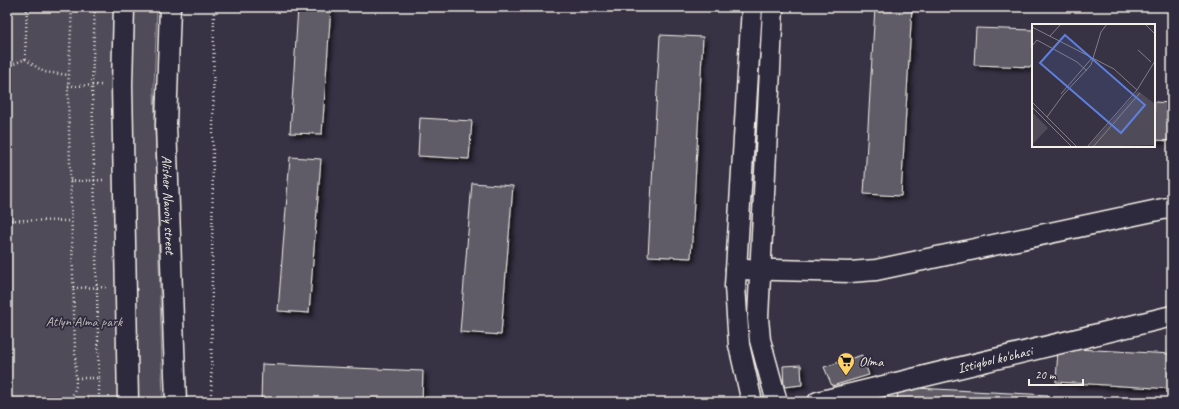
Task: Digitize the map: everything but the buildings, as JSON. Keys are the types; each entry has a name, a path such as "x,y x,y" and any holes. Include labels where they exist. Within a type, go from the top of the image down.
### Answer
{"street":[{"path":"124,7 122,85 128,402"},
{"name":"Alisher Navoiy street","path":"170,7 166,125 176,402"},
{"path":"752,7 735,292 739,345 752,402"},
{"path":"773,7 758,318 760,340 777,402"},
{"path":"736,269 850,272 876,270 1172,206"},
{"name":"Istiqbol ko'chasi","path":"818,402 1172,316"}],"path":[{"path":"25,59 26,7"},
{"path":"70,402 76,386 68,86 72,7"},
{"path":"95,7 92,85 99,402"},
{"path":"211,402 214,7"},
{"path":"7,67 25,59"},
{"path":"25,59 44,72 69,75"},
{"path":"68,86 122,85"},
{"path":"70,181 123,180"},
{"path":"7,220 71,221"},
{"path":"73,288 126,286"},
{"path":"76,378 99,378"}],"green space":[{"name":"Atlyn Alma park","path":"7,7 157,7 154,88 163,402 7,402"}],"place":[{"name":"Olma","path":"846,376"}]}
